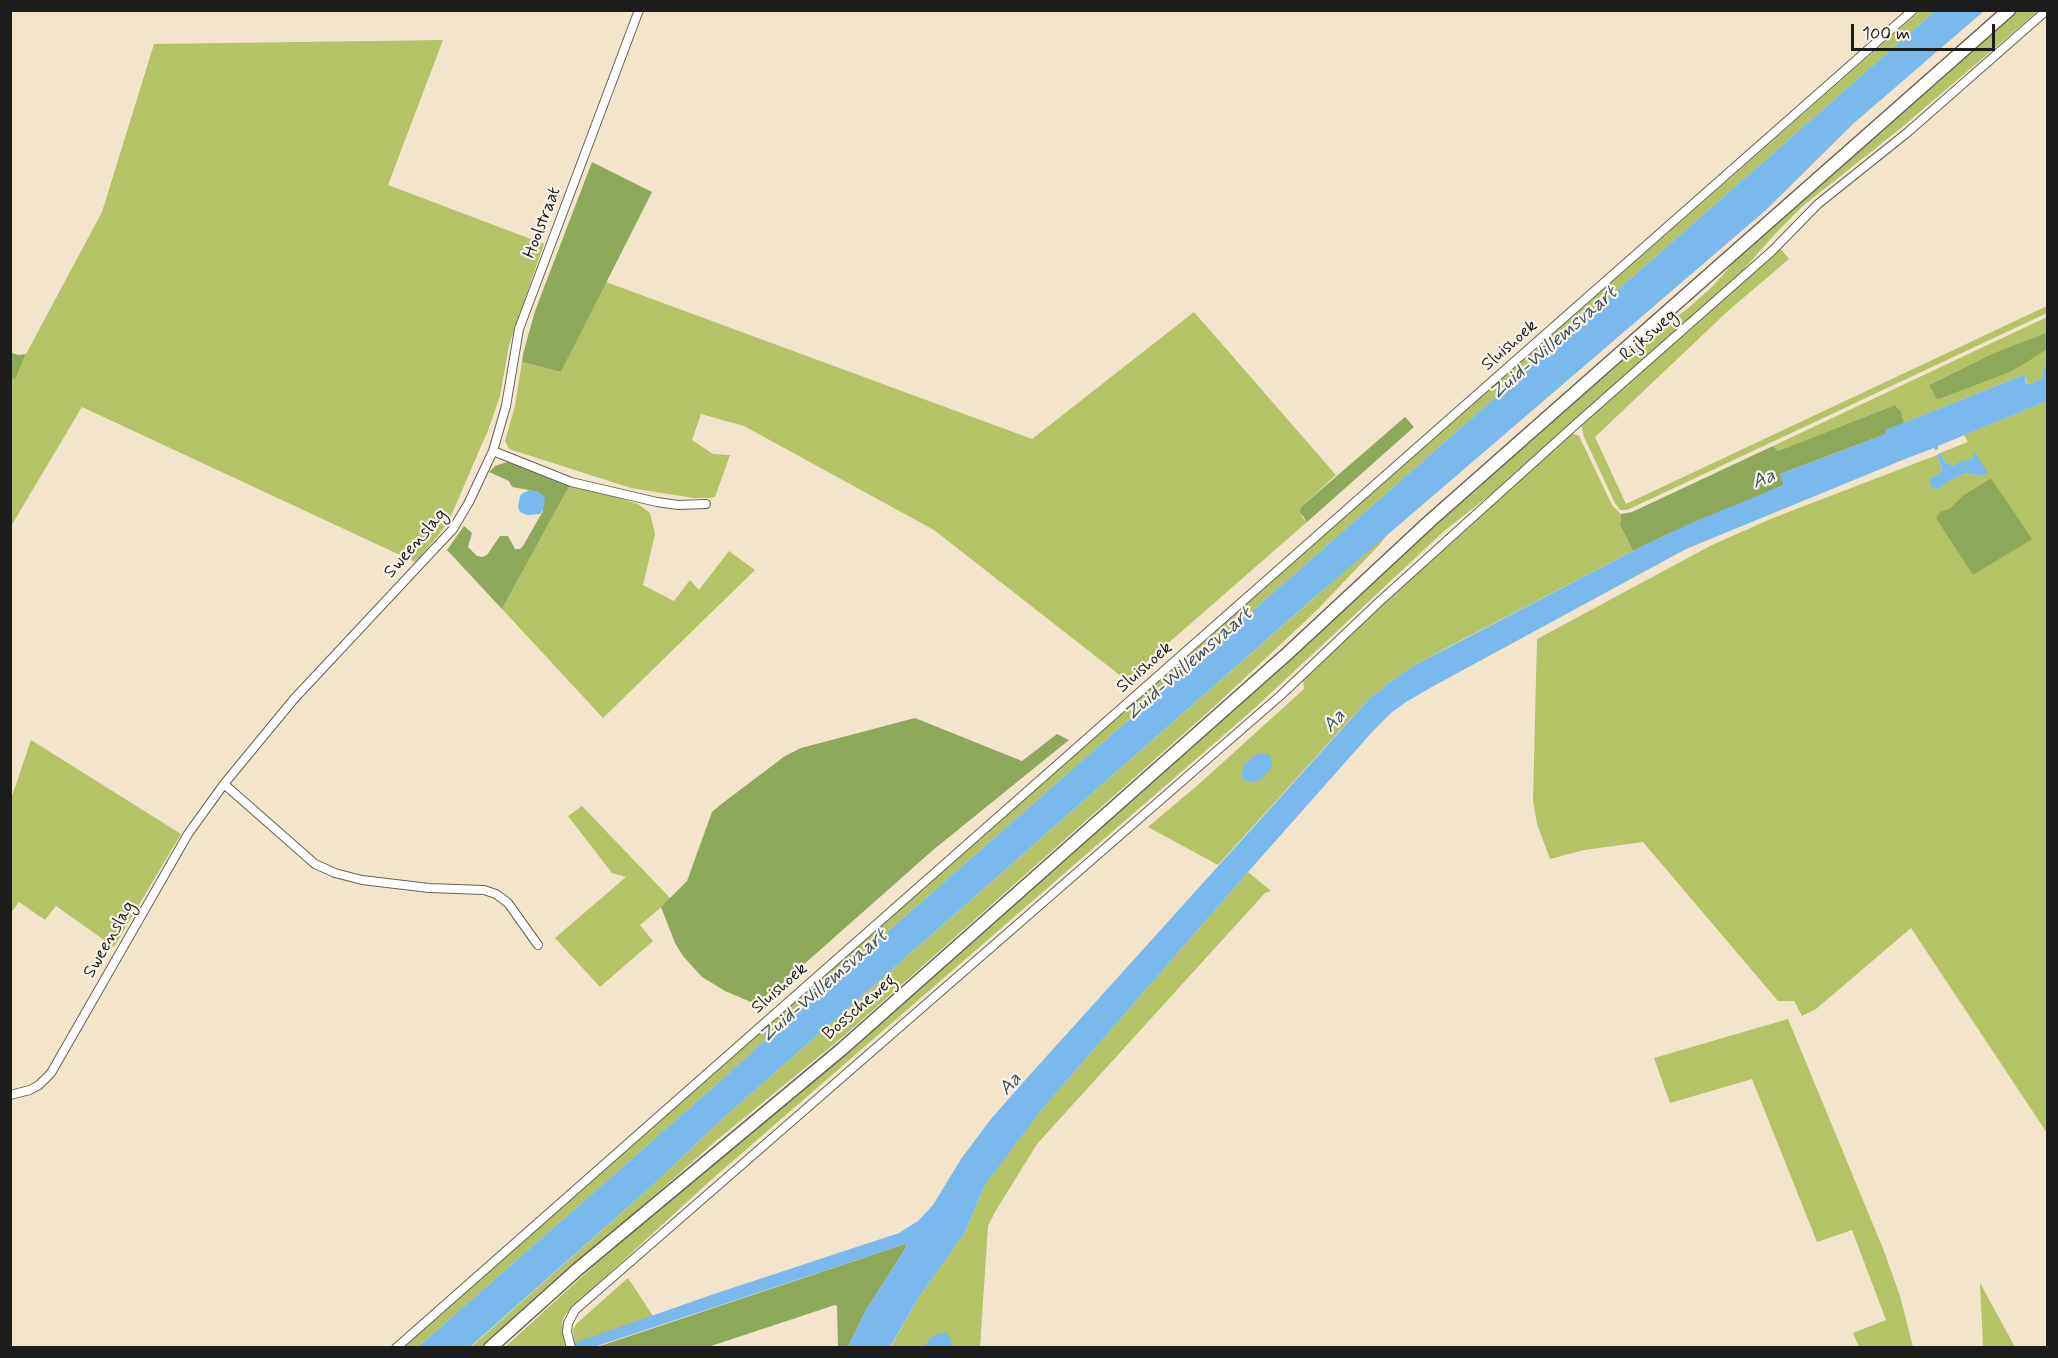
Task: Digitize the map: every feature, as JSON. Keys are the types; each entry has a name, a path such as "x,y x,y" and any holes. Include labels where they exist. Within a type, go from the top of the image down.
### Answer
{"main road":[{"name":"Rijksweg","path":"1248,689 1440,513 2009,10"},
{"name":"Bosscheweg","path":"490,1347 587,1261 842,1049 1248,689"}],"street":[{"name":"Hoolstraat","path":"493,451 506,406 519,329 639,10"},
{"name":"Sluishoek","path":"396,1347 1913,10"},
{"name":"Rijksweg","path":"570,1344 567,1332 568,1323 575,1310 1281,695 1379,602 1772,251 1818,204 1908,132 2047,10"},
{"path":"493,451 571,482 657,502 678,505 706,504"},
{"name":"Sweenslag","path":"10,1095 30,1090 51,1073 188,834 224,784 294,699 453,529 469,502 493,451"},
{"path":"224,784 315,864 335,873 362,880 429,888 484,890 496,894 508,903 538,945"}],"green space":[{"path":"1920,11 1935,11 418,1347 401,1348"},
{"path":"2015,11 2038,11 1901,128 1804,205 1729,286 1491,494 1443,532 1256,707 711,1180 578,1302 564,1316 562,1323 567,1347 504,1348 597,1263 1577,400 1654,333 1713,286 1733,263 1793,205"},
{"path":"443,40 388,185 544,244 509,345 500,396 489,428 448,523 421,556 415,562 82,407 11,526 11,377 15,378 102,212 154,44"},
{"path":"592,162 652,192 561,372 522,362 523,354 535,311"},
{"path":"1780,248 1789,259 1729,310 1595,437 1626,504 2047,306 2047,313 1627,510 1620,510 1584,437 1581,424"},
{"path":"606,282 1032,439 1194,312 1336,475 1301,507 1302,517 1307,522 1126,680 934,530 744,426 701,414 692,440 713,454 730,455 715,497 708,498 693,498 631,488 509,449 505,441 515,406 522,362 561,372"},
{"path":"2047,317 2047,333 1994,353 1929,385 1937,400 2008,373 2047,348 2042,378 2038,381 2029,384 2025,375 1904,423 1901,411 1895,405 1778,451 1773,446"},
{"path":"2047,333 2047,349 2008,373 1937,400 1929,385 1994,353"},
{"path":"10,352 18,355 26,354 15,379 11,377"},
{"path":"2047,401 2047,1133 1911,928 1816,1009 1802,1016 1794,1001 1778,1001 1643,842 1584,850 1550,859 1537,824 1533,800 1537,639 1712,545 1773,518 1937,455 1942,469 1941,473 1930,479 1932,488 1939,489 1948,481 1966,473 1979,476 1974,452 1972,460 1953,466 1944,461 1940,453 1968,442 1964,435","holes":["1991,478 2003,496 1940,512 1950,508 1962,496"]},
{"path":"1895,405 1901,411 1904,423 1886,430 1886,434 1780,474 1784,485 1633,551 1620,525 1621,514 1632,512 1773,446 1778,451"},
{"path":"1405,417 1414,427 1307,522 1300,512 1301,507"},
{"path":"1571,433 1579,436 1612,505 1621,514 1620,525 1633,551 1413,666 1389,683 1369,699 1218,865 1148,827 1304,689 1303,680 1430,553"},
{"path":"507,462 571,483 502,609 447,550 464,526 472,533 468,547 477,556 487,555 500,536 508,536 515,549 523,546 543,511 539,492 512,487 509,481 489,472 495,466"},
{"path":"1991,478 2032,539 1973,575 1936,518 1940,512 1950,508 1962,496"},
{"path":"571,483 638,504 650,513 655,534 643,585 674,601 690,580 699,590 729,551 755,570 603,718 502,609"},
{"path":"1388,533 1316,611 1217,704 845,1035 717,1140 483,1347 470,1348 654,1184 720,1121"},
{"path":"915,718 1022,761 1057,734 1069,740 933,850 758,1005 725,991 702,977 683,956 675,943 661,907 687,881 712,812 785,756 801,748"},
{"path":"31,740 181,834 114,947 56,906 45,920 19,902 11,913 11,799"},
{"path":"582,806 671,899 640,925 653,941 600,987 555,938 626,877 612,873 568,816"},
{"path":"1248,872 1271,891 1265,893 1037,1144 995,1212 988,1226 980,1347 953,1347 951,1339 923,1347 890,1348 918,1299 965,1232 985,1185 1005,1158 1043,1108"},
{"path":"1788,1019 1884,1251 1900,1296 1913,1347 1859,1347 1853,1333 1886,1320 1852,1230 1817,1242 1752,1079 1670,1103 1654,1058"},
{"path":"905,1244 907,1246 866,1310 848,1347 838,1347 837,1306 835,1305 708,1347 594,1348"},
{"path":"628,1278 653,1316 575,1344 573,1330 576,1324"},
{"path":"1980,1283 2015,1347 1983,1347"}],"water":[{"path":"1935,11 1984,11 1854,123 1766,210 1315,597 720,1121 654,1184 470,1347 418,1347 778,1028"},
{"path":"2047,357 2047,401 1938,446 1938,449 1934,448 1905,459 1686,549 1430,688 1391,713 1248,872 1043,1108 985,1185 965,1232 918,1299 890,1347 848,1347 866,1310 907,1246 905,1244 594,1347 568,1348 580,1341 711,1295 899,1233 918,1221 933,1205 961,1159 991,1119 1027,1078 1369,699 1413,666 1633,551 1691,523 1784,485 1780,474 1886,434 1886,430 2016,378 2025,375 2026,383 2029,384 2038,381 2042,378"},
{"path":"1974,451 1988,473 1979,476 1966,473 1939,489 1932,488 1929,479 1941,473 1942,469 1937,455 1940,453 1944,461 1953,466 1961,461 1972,460"},
{"path":"530,490 539,492 545,497 544,508 540,514 527,515 520,512 518,507 520,496"},
{"path":"1262,753 1270,755 1271,769 1261,779 1254,782 1244,781 1243,766 1253,756"},
{"path":"945,1332 951,1339 953,1347 923,1347 931,1337"}],"water label":[{"name":"Zuid-Willemsvaart","path":"1554,344"},
{"name":"Aa","path":"1764,480"},
{"name":"Zuid-Willemsvaart","path":"1189,665"},
{"name":"Aa","path":"1335,722"},
{"name":"Zuid-Willemsvaart","path":"824,987"},
{"name":"Aa","path":"1011,1085"}]}
